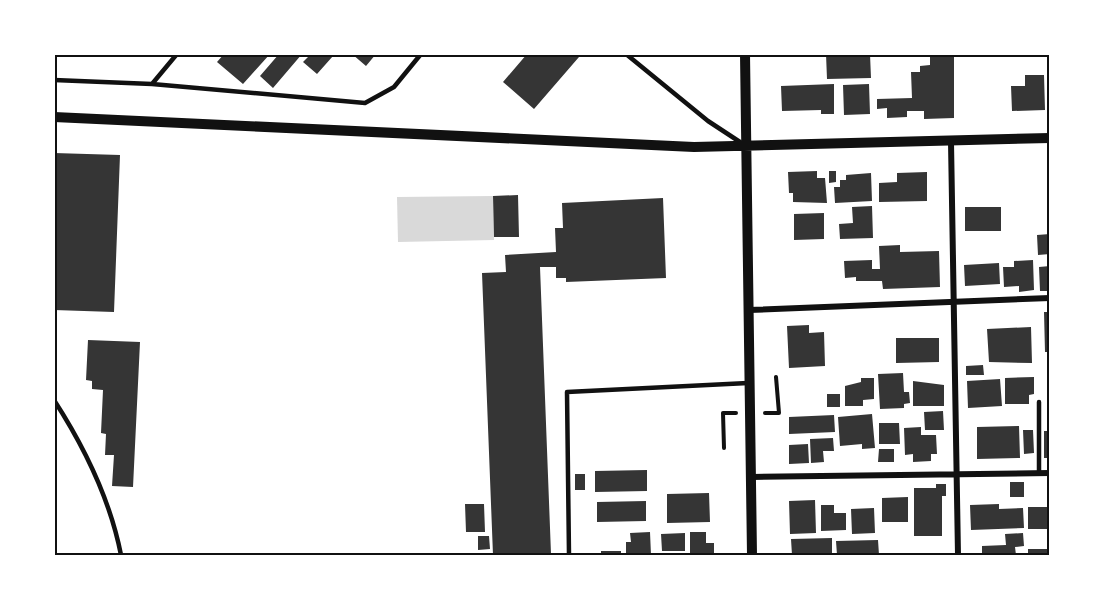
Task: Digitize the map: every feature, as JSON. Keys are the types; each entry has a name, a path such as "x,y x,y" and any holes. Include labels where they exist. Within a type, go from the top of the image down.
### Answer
{"street":[{"path":"745,54 752,555"},
{"path":"54,117 558,139 610,144 748,147 1050,138"},
{"path":"951,142 958,555"},
{"path":"749,310 1050,298"},
{"path":"752,477 1050,473"}],"lane":[{"path":"152,84 177,54"},
{"path":"54,80 152,84 365,104 394,87 421,54"},
{"path":"626,54 708,121 748,147"},
{"path":"569,555 567,392 750,383"},
{"path":"54,400 81,442 114,522 121,555"},
{"path":"1039,402 1039,473"}],"path":[{"path":"776,376 779,413"},
{"path":"723,413 724,448"}],"shaded area":[{"path":"493,196 494,240 398,242 397,197"}],"building":[{"path":"224,54 270,54 243,84 217,62"},
{"path":"279,54 302,54 273,88 260,76"},
{"path":"311,54 331,54 333,56 317,74 303,62"},
{"path":"352,54 376,54 366,66"},
{"path":"527,54 575,54 579,57 534,109 503,82"},
{"path":"826,54 870,54 871,78 827,79"},
{"path":"930,54 954,54 954,118 924,119 924,111 907,111 907,117 887,118 887,108 877,109 877,99 912,98 911,72 920,72 920,66 930,65"},
{"path":"1025,75 1044,75 1045,110 1012,111 1011,86 1025,86"},
{"path":"834,84 834,114 821,114 821,110 782,111 781,86"},
{"path":"869,84 870,114 844,115 843,85"},
{"path":"54,153 120,155 114,312 54,310"},
{"path":"817,171 817,178 825,178 827,203 793,202 793,193 789,193 788,172"},
{"path":"829,171 836,171 836,182 829,183"},
{"path":"927,172 927,201 879,202 879,183 897,182 897,173"},
{"path":"871,173 872,201 835,203 834,187 840,187 840,180 846,180 846,175"},
{"path":"518,195 519,237 494,237 493,196"},
{"path":"663,198 666,278 566,282 566,278 556,278 556,267 540,267 551,554 493,555 482,273 506,272 505,255 556,252 555,228 563,228 562,203"},
{"path":"872,206 873,238 840,239 839,224 853,223 852,207"},
{"path":"965,207 1001,207 1001,231 965,231"},
{"path":"824,213 824,239 794,240 794,214"},
{"path":"1050,234 1050,254 1038,255 1037,235"},
{"path":"900,245 900,252 939,251 940,287 883,289 882,281 856,281 856,277 845,278 844,261 872,260 872,269 880,269 879,246"},
{"path":"1033,260 1034,290 1019,292 1019,286 1004,287 1003,267 1014,267 1014,261"},
{"path":"999,263 1000,284 965,286 964,265"},
{"path":"1050,266 1050,291 1040,291 1039,267"},
{"path":"1044,312 1050,312 1050,352 1045,352"},
{"path":"809,325 809,333 824,332 825,366 789,368 787,326"},
{"path":"1031,327 1032,363 989,362 987,329"},
{"path":"896,338 939,338 939,362 896,363"},
{"path":"88,340 140,342 133,487 112,486 114,455 105,455 106,434 101,433 103,390 92,389 92,381 86,380"},
{"path":"983,365 984,375 966,375 966,366"},
{"path":"903,373 904,392 909,392 910,403 904,404 904,408 880,409 878,374"},
{"path":"1034,377 1034,394 1029,395 1029,404 1005,404 1005,378"},
{"path":"861,378 874,378 874,399 863,400 863,406 845,406 845,386 861,382"},
{"path":"1000,379 1002,406 968,408 967,381"},
{"path":"913,381 944,385 944,406 913,406"},
{"path":"827,394 840,394 840,407 827,407"},
{"path":"943,411 944,430 925,430 924,412"},
{"path":"872,414 875,448 862,449 862,444 840,446 838,417"},
{"path":"834,415 835,432 789,434 789,417"},
{"path":"879,423 899,423 900,444 879,444"},
{"path":"1019,426 1020,458 977,459 977,427"},
{"path":"921,427 921,435 936,435 937,454 931,454 931,461 913,462 913,454 905,455 904,428"},
{"path":"1023,430 1033,430 1034,453 1024,454"},
{"path":"1044,431 1050,431 1050,458 1044,458"},
{"path":"833,438 834,451 823,451 824,462 811,463 810,439"},
{"path":"808,444 809,463 789,464 789,445"},
{"path":"879,449 894,449 894,462 878,462"},
{"path":"647,470 647,491 595,492 595,471"},
{"path":"575,474 585,474 585,490 575,490"},
{"path":"1010,482 1024,482 1024,497 1010,497"},
{"path":"936,484 946,484 946,496 942,496 942,536 914,536 914,488 936,488"},
{"path":"709,493 710,522 667,523 667,494"},
{"path":"908,497 908,522 882,522 882,498"},
{"path":"815,500 816,533 790,534 789,501"},
{"path":"646,501 646,521 597,522 597,502"},
{"path":"465,504 484,504 485,532 466,532"},
{"path":"999,504 999,509 1023,508 1024,528 971,530 970,505"},
{"path":"821,505 834,505 834,513 846,513 846,530 821,531"},
{"path":"1028,507 1050,507 1050,529 1028,529"},
{"path":"874,508 875,533 852,534 851,509"},
{"path":"650,532 651,555 626,555 626,542 631,542 630,533"},
{"path":"690,532 706,532 706,543 714,543 714,555 690,555"},
{"path":"685,533 685,551 662,551 661,534"},
{"path":"1023,533 1024,546 1015,547 1016,555 982,555 982,546 1006,545 1005,534"},
{"path":"478,536 489,536 490,549 478,550"},
{"path":"832,538 832,555 792,555 791,539"},
{"path":"878,540 879,555 837,555 836,541"},
{"path":"1028,549 1050,549 1050,555 1028,555"},
{"path":"601,551 621,551 621,555 601,555"}]}
